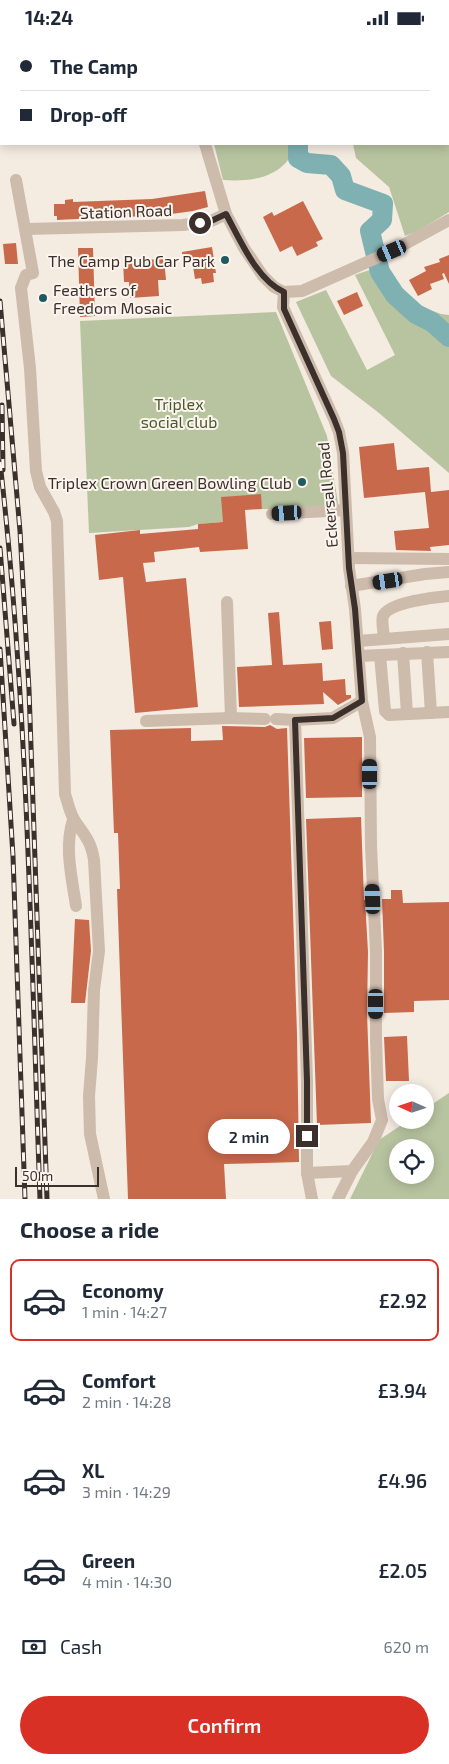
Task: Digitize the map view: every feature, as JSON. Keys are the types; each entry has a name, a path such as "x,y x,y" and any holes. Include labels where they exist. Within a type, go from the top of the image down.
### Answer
{"street":[{"path":"204,145 226,214 244,248 269,282 284,292 302,291 392,251 449,219"},
{"path":"16,180 33,273 26,275 21,288 30,368 36,471 40,487 54,511 57,521 65,794 73,820 88,837 93,849 94,860 99,951 94,990 89,1097 90,1134 104,1199"},
{"name":"Station Road","path":"26,229 183,225 211,221 226,214"},
{"name":"Eckersall Road","path":"284,292 284,309 339,432 343,453 351,587 358,641 362,701 370,737 371,846 376,952 376,1039 378,1099 382,1120 373,1141 352,1171 338,1199"},
{"path":"272,514 346,510"},
{"path":"349,558 449,559"},
{"path":"351,587 425,574 449,572"},
{"path":"384,639 382,618 387,611 418,600 449,596"},
{"path":"227,601 231,718"},
{"path":"358,641 449,634"},
{"path":"427,652 432,713"},
{"path":"359,656 449,652"},
{"path":"403,653 407,714"},
{"path":"380,655 385,711 389,715 449,712"},
{"path":"146,721 231,718 295,720 333,718 362,701"},
{"path":"295,720 307,1081 307,1173 312,1199"},
{"path":"73,820 70,830 69,853 76,906"},
{"path":"307,1173 352,1171"}],"green space":[{"path":"214,145 296,145 285,164 267,175 246,180 223,180"},
{"path":"353,145 449,145 449,212 416,232 405,236 389,187 356,158"},
{"path":"384,265 414,304 449,315 449,473 379,413 331,376 296,302 326,290 367,370 395,355 355,275"},
{"name":"Triplex social club","path":"276,312 327,436 339,509 262,509 260,494 223,522 198,524 189,527 89,533 80,321"},
{"path":"449,1093 449,1199 350,1199 379,1140 396,1129 434,1129 434,1103"}],"building":[{"path":"205,191 208,207 193,211 157,216 57,220 57,216 54,216 54,204 65,204 65,200 73,199 73,202 152,199"},
{"path":"303,201 323,239 316,242 318,246 297,256 292,246 280,252 263,217 272,212 274,216"},
{"path":"16,243 18,264 5,264 3,244"},
{"path":"212,247 216,273 213,273 214,282 202,284 201,278 195,279 192,260 183,262 182,252"},
{"path":"78,248 93,248 95,316 80,317"},
{"path":"449,255 449,284 444,273 442,274 444,279 430,284 432,289 418,296 409,280 426,271 424,267 440,262 439,259"},
{"path":"164,259 166,280 158,280 159,296 130,298 129,282 124,282 123,260"},
{"path":"357,292 363,306 344,315 337,301"},
{"path":"394,443 397,470 429,467 431,492 449,490 449,545 430,547 431,551 396,550 394,531 429,528 425,492 364,498 359,447"},
{"path":"261,494 262,509 245,510 248,549 200,552 199,547 154,552 155,562 143,563 146,582 186,578 198,707 135,713 123,577 99,580 95,535 140,530 140,534 198,529 198,524 223,522 221,497"},
{"path":"279,612 283,665 322,663 323,681 345,679 346,695 351,695 351,698 338,705 323,692 324,704 239,707 237,667 272,665 268,613"},
{"path":"331,621 333,649 322,650 319,622"},
{"path":"270,725 277,729 287,728 297,1034 299,1162 224,1164 226,1199 128,1199 117,889 120,889 118,833 114,833 110,730 191,728 191,741 223,740 222,726 265,727"},
{"path":"362,737 362,797 306,798 304,738"},
{"path":"361,817 368,952 367,1013 371,1123 317,1125 306,819"},
{"path":"391,890 402,890 403,903 449,902 449,1000 414,1001 414,1012 384,1013 382,899 391,899"},
{"path":"75,919 89,920 91,951 85,1003 71,1003"},
{"path":"407,1036 409,1081 386,1081 384,1037"}],"waterway":[{"path":"298,145 298,158 307,163 331,165 341,176 345,190 383,204 382,220 370,231 380,272 395,295 416,314 432,322 449,337"}],"railway":[{"path":"0,301 20,531 29,690 47,1199"},
{"path":"2,405 3,470"},
{"path":"0,462 17,645 23,738 40,1199"},
{"path":"0,548 14,724"},
{"path":"0,649 13,856 25,1199"}],"place":[{"name":"The Camp Pub Car Park","path":"225,260"},
{"name":"Feathers of Freedom Mosaic","path":"43,298"},
{"name":"Triplex Crown Green Bowling Club","path":"302,482"}],"route":[{"path":"200,223 211,221 226,214 244,248 263,276 274,287 284,292 284,309 334,419 342,444 349,568 355,609 362,701 333,718 295,720 307,1081 307,1136"}]}
